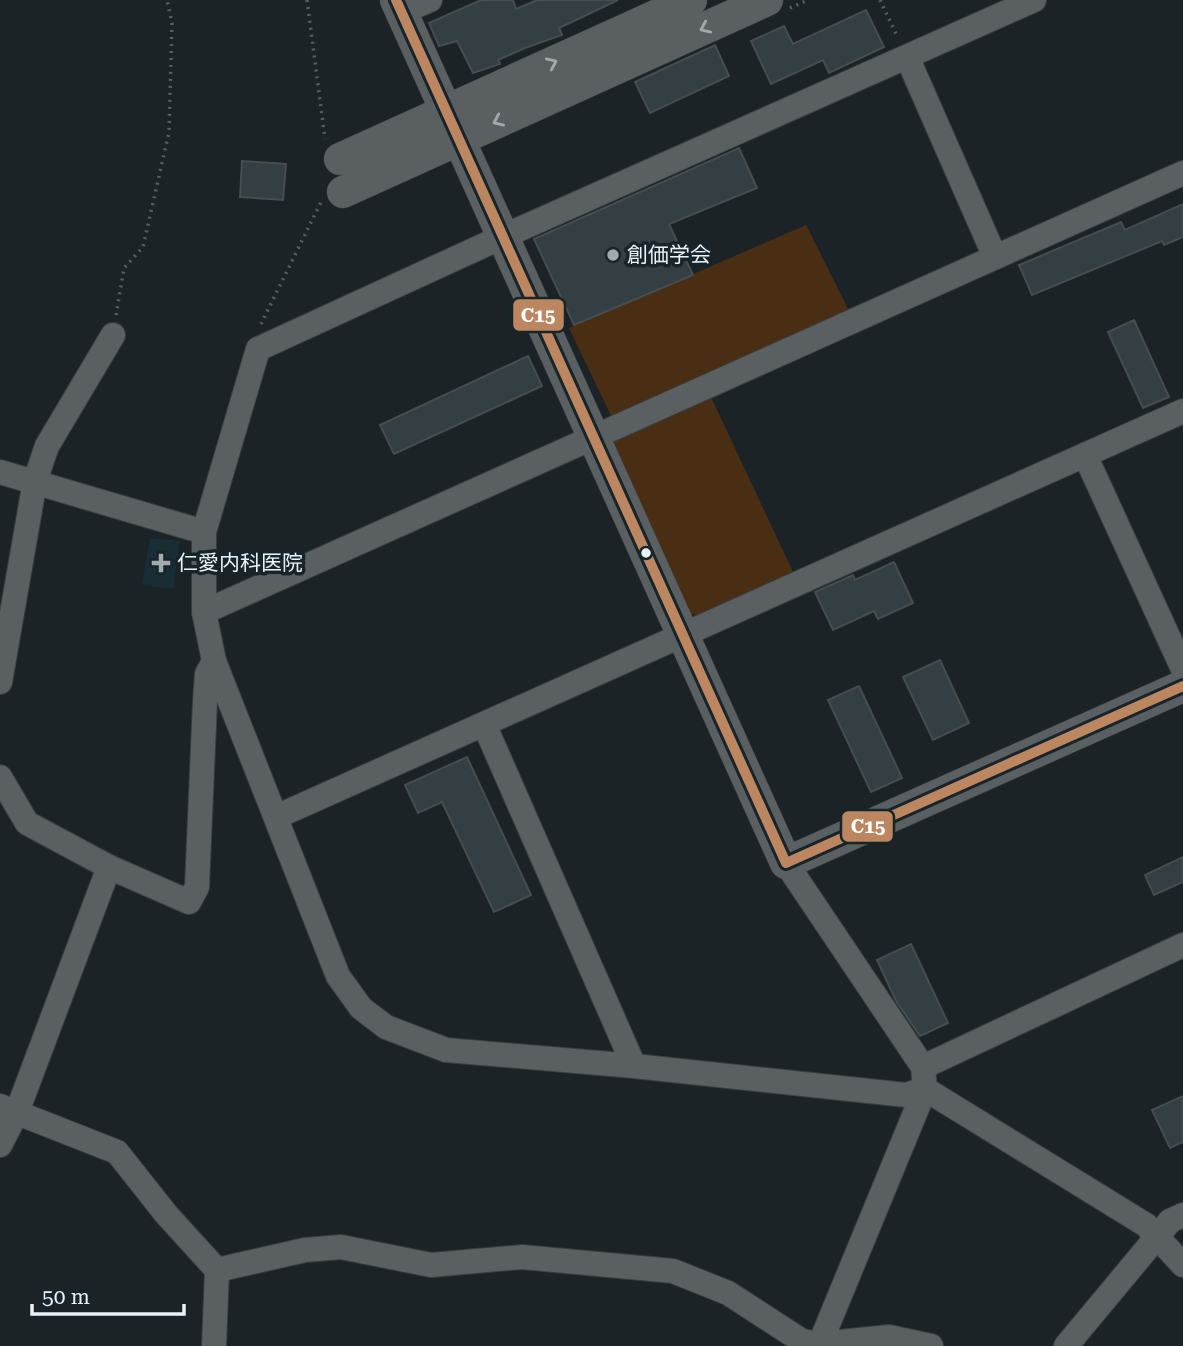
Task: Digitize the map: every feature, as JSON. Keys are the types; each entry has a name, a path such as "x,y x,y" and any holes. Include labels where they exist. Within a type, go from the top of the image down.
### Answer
{"street":[{"path":"333,195 451,125 691,0"},
{"path":"333,151 451,125 767,0"},
{"path":"1034,0 502,236 258,349 205,532 204,612 214,661 338,976 361,1008 386,1027 446,1050 634,1066 906,1095 924,1078 1183,945"},
{"path":"409,4 451,125 786,863 924,1078 1146,1225 1183,1265"},
{"path":"908,58 995,257"},
{"path":"204,612 1183,173"},
{"path":"0,682 35,481 47,446 113,335"},
{"path":"276,817 1183,411"},
{"path":"1084,455 1183,669"},
{"path":"0,472 205,532"},
{"path":"0,777 27,823 109,867 189,902 197,887 207,674 214,661"},
{"path":"786,863 1183,686"},
{"path":"484,724 634,1066"},
{"path":"0,1144 8,1109 109,867"},
{"path":"819,1345 924,1078"},
{"path":"8,1109 117,1152 166,1214 217,1270 214,1346"},
{"path":"1066,1346 1170,1221 1183,1215"},
{"path":"217,1270 305,1250 341,1247 431,1265 522,1257 673,1271 728,1293 802,1340 819,1345 889,1337 931,1346"}],"path":[{"path":"113,335 124,268 143,247 169,132 172,23 167,0"},
{"path":"307,0 333,151"},
{"path":"880,0 908,58"},
{"path":"258,349 256,335 282,278 312,225 333,195"}],"shaded area":[{"path":"806,225 851,315 613,420 569,328"},
{"path":"710,395 794,574 700,615 689,614 613,451 615,438"},
{"name":"仁愛内科医院","path":"150,538 180,541 173,589 142,585"}],"building":[{"path":"481,0 513,0 516,9 537,0 618,0 559,28 562,35 525,48 498,60 500,64 473,73 457,41 439,46 429,23"},
{"path":"866,10 884,47 829,73 823,60 771,84 751,41 784,26 793,44"},
{"path":"715,45 729,76 650,113 635,82"},
{"name":"創価学会","path":"739,148 757,188 669,224 693,275 574,325 534,239"},
{"path":"242,161 286,164 283,200 240,197"},
{"path":"1183,204 1183,237 1164,245 1162,241 1032,295 1019,265 1121,222 1125,230"},
{"path":"1134,320 1169,397 1143,408 1108,332"},
{"path":"528,356 542,386 394,454 380,425"},
{"path":"894,562 913,603 878,619 874,611 833,630 815,592 853,575 855,580"},
{"path":"940,660 969,723 933,740 903,677"},
{"path":"859,686 902,778 871,792 828,700"},
{"path":"467,757 531,895 494,912 442,802 418,813 405,785"},
{"path":"1183,857 1183,882 1154,895 1145,875"},
{"path":"911,944 948,1023 920,1036 896,1001 877,960"},
{"path":"1183,1096 1183,1142 1170,1148 1152,1110"}],"transit line":[{"name":"C15","path":"396,0 786,863 1183,686"}],"place":[{"name":"創価学会","path":"613,255"},
{"name":"仁愛内科医院","path":"161,563"}]}
